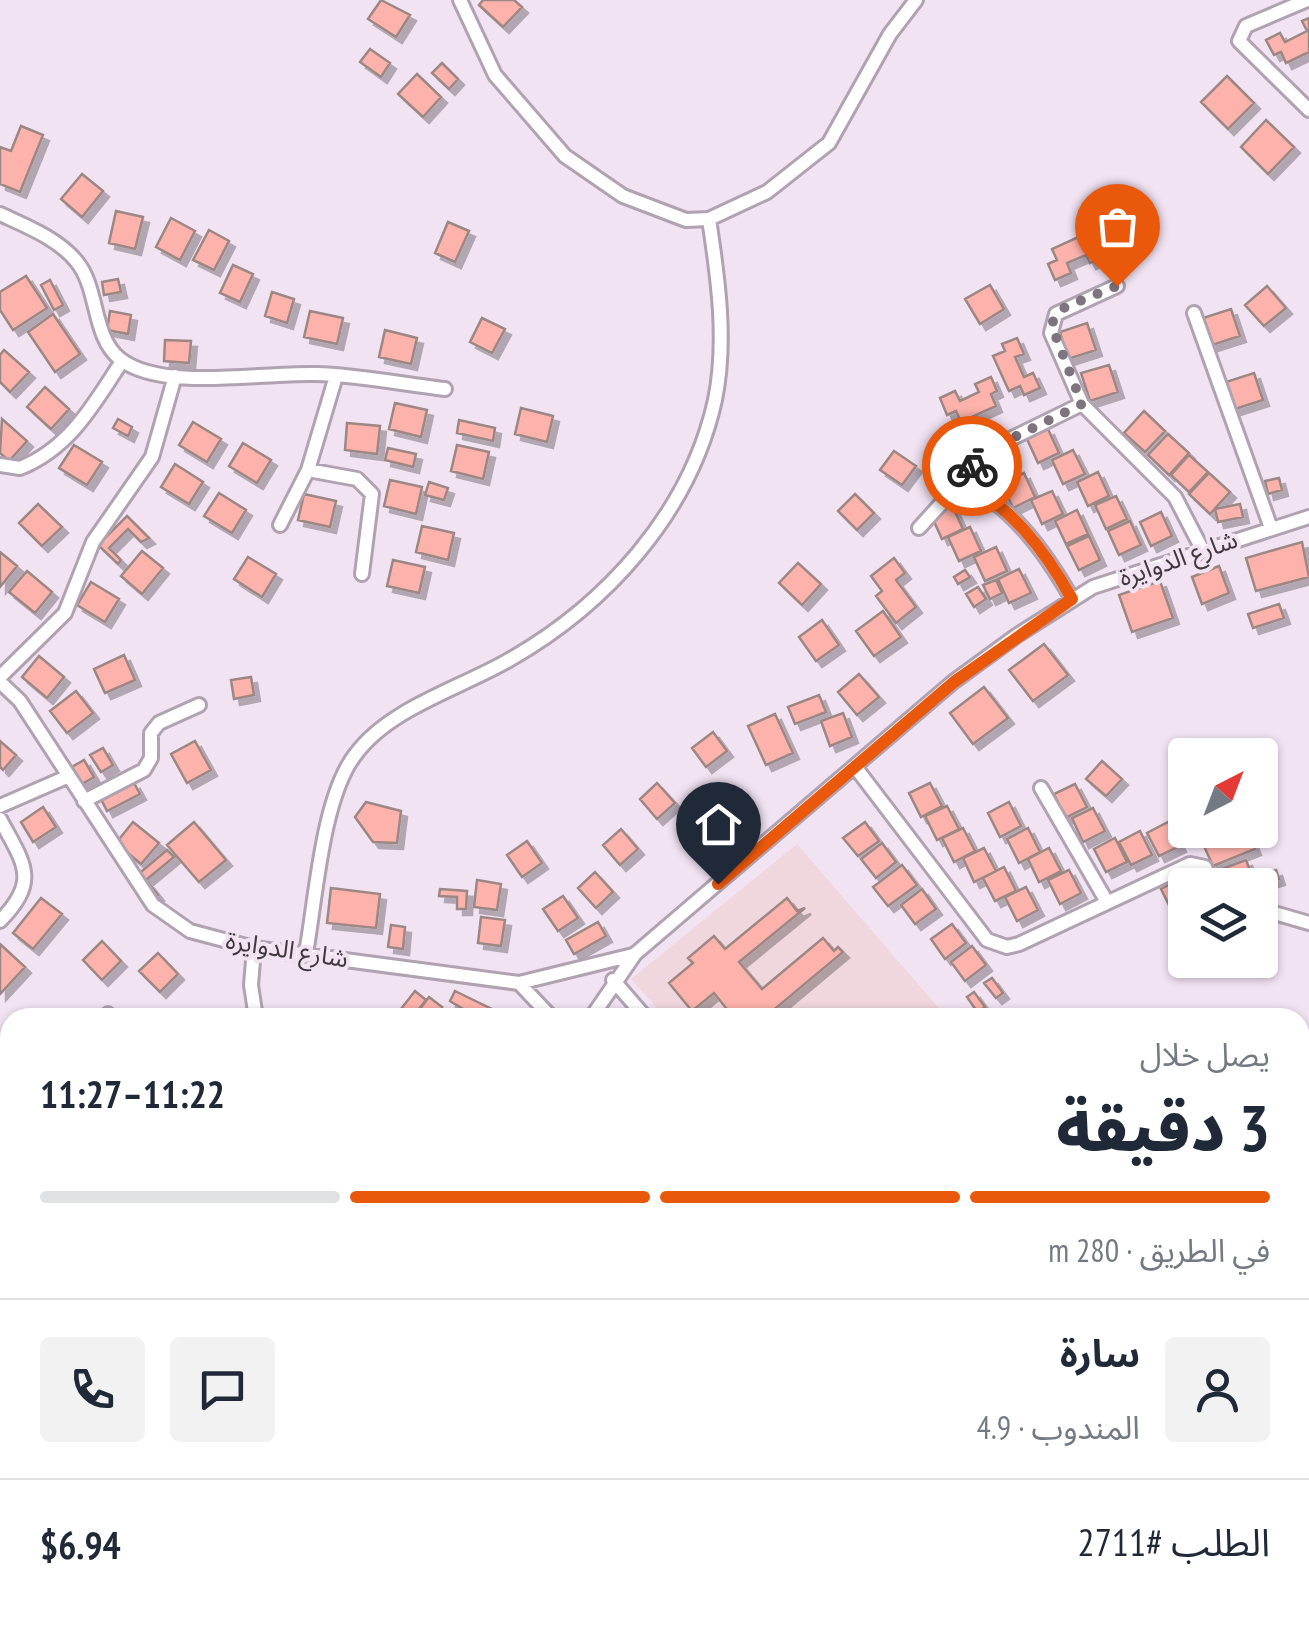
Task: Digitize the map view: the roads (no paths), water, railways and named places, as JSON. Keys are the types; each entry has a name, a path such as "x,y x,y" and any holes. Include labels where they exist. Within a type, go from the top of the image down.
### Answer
{"street":[{"path":"460,0 495,75 565,156 596,180 652,211 686,220 709,219 767,192 829,143 890,34 916,0"},
{"path":"1307,0 1246,26 1238,41 1309,110"},
{"path":"0,214 62,247 77,261 90,286 110,348 122,360 174,376 336,376 445,389"},
{"path":"306,953 331,817 352,757 402,717 570,624 614,585 689,472 716,398 721,341 709,219"},
{"path":"1117,286 1065,307 1051,324 1082,404 1175,497 1202,549"},
{"path":"1194,313 1271,528"},
{"path":"0,464 20,468 62,443 89,412 122,360"},
{"path":"0,679 66,613 93,542 152,458 174,376"},
{"path":"280,524 308,470 336,376"},
{"path":"919,528 992,448 1082,404"},
{"path":"308,470 357,480 372,494 362,574"},
{"path":"960,480 980,490 1022,525 1072,599"},
{"name":"شارع الدوايرة","path":"598,1008 635,954 954,682 1072,599 1093,587 1202,549 1309,517"},
{"name":"شارع الدوايرة","path":"0,679 20,701 152,905 190,931 254,948 519,982"},
{"path":"84,801 144,770 151,758 151,734 158,723 200,706"},
{"path":"856,768 987,940 996,946 1019,944 1168,874"},
{"path":"0,806 69,776"},
{"path":"1040,788 1107,902"},
{"path":"0,820 24,864 26,881 20,900 0,921"},
{"path":"1181,868 1194,862 1204,868"},
{"path":"1278,914 1309,923"},
{"path":"254,948 251,986 254,1008"},
{"path":"543,1008 519,982 635,954"},
{"path":"614,980 638,1008"}]}
